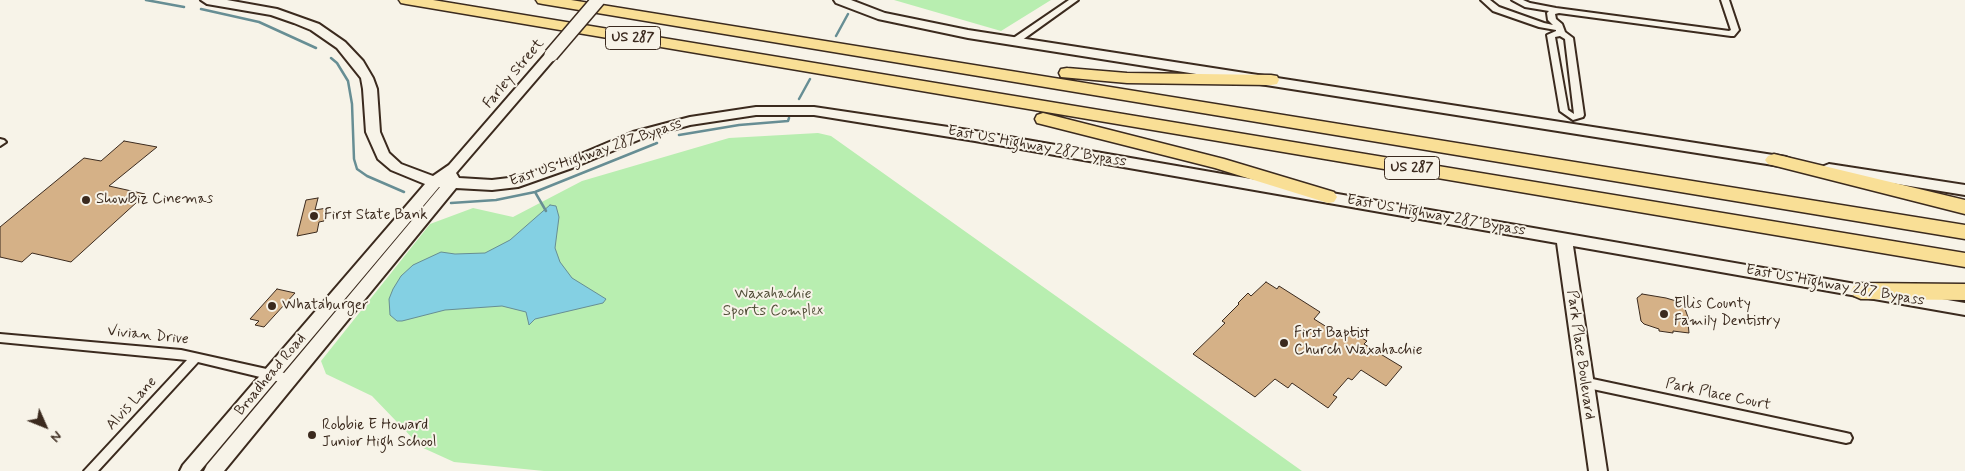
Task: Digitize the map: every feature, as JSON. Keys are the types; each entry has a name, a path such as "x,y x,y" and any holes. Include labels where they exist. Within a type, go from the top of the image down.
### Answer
{"highway":[{"name":"US 287","path":"406,0 1965,260"},
{"name":"US 287","path":"543,0 1965,232"},
{"path":"914,60 1127,78 1271,80"},
{"path":"859,75 879,84 1112,135 1218,163 1328,197"},
{"path":"1774,160 1965,207"},
{"path":"1861,291 1965,292"}],"main road":[{"name":"East US Highway 287 Bypass","path":"207,0 273,12 298,20 315,27 341,45 358,64 367,78 370,89 373,132 383,156 396,166 446,178 492,185 518,182 638,135 690,121 756,111 814,111 975,136 1965,309"},
{"name":"Farley Street","path":"446,178 598,0"},
{"path":"840,0 882,16 910,23 1014,41 1574,123 1774,160 1965,190"},
{"name":"Broadhead Road","path":"189,471 272,374 446,178"},
{"name":"Broadhead Road","path":"213,471 290,379 446,178"},
{"name":"Park Place Boulevard","path":"1564,239 1598,471"}],"street":[{"path":"1014,41 1074,0"},
{"path":"1485,0 1496,9 1542,25 1559,28 1569,38 1580,115 1574,123 1564,111 1551,35 1559,28 1563,21 1562,15 1556,10"},
{"path":"1516,0 1528,5 1556,10 1730,34 1735,30 1725,0"},
{"name":"Vivian Drive","path":"0,338 181,354 290,379"},
{"name":"Alvis Lane","path":"90,471 196,357"},
{"name":"Park Place Court","path":"1584,382 1846,438"}],"green space":[{"path":"894,0 1051,0 1001,31"},
{"name":"Waxahachie Sports Complex","path":"818,133 831,136 1302,471 544,471 454,462 421,447 372,396 326,374 321,361 430,224 473,208 513,217 582,181 729,138"}],"water":[{"path":"550,205 556,206 559,217 555,248 560,262 572,278 606,299 603,303 535,319 529,325 526,312 502,306 445,310 402,321 397,321 390,315 389,299 393,289 401,276 413,265 441,252 455,254 485,253 510,240"}],"building":[{"name":"ShowBiz Cinemas","path":"124,141 157,147 109,186 145,194 137,202 71,262 32,253 22,262 0,257 0,227 84,158 101,161"},
{"name":"First State Bank","path":"318,198 315,210 327,208 324,221 319,222 317,232 297,236 306,200"},
{"name":"First Baptist Church Waxahachie","path":"1266,282 1277,289 1279,286 1320,312 1314,319 1346,339 1352,332 1367,341 1364,344 1402,367 1386,386 1361,370 1352,380 1348,378 1333,395 1337,397 1328,408 1292,383 1288,388 1275,379 1255,397 1193,354 1225,323 1222,321 1248,293 1251,296"},
{"name":"Whataburger","path":"277,289 295,293 264,327 255,325 259,321 250,319"},
{"name":"Ellis County Family Dentistry","path":"1642,294 1683,303 1690,323 1688,323 1689,333 1659,331 1659,329 1644,324 1641,321 1637,298"}],"waterway":[{"path":"146,0 184,7"},
{"path":"201,9 259,22 316,48"},
{"path":"836,36 848,14"},
{"path":"331,58 337,63 348,81 352,104 354,159 357,169 367,176 404,192"},
{"path":"799,99 810,79"},
{"path":"679,135 739,125 788,121 789,118"},
{"path":"535,192 657,143"},
{"path":"451,203 496,200 535,192"},
{"path":"535,192 546,211"}],"place":[{"name":"ShowBiz Cinemas","path":"86,200"},
{"name":"First State Bank","path":"314,216"},
{"name":"Whataburger","path":"272,306"},
{"name":"Ellis County Family Dentistry","path":"1664,314"},
{"name":"First Baptist Church Waxahachie","path":"1284,343"},
{"name":"Robbie E Howard Junior High School","path":"312,435"}]}
